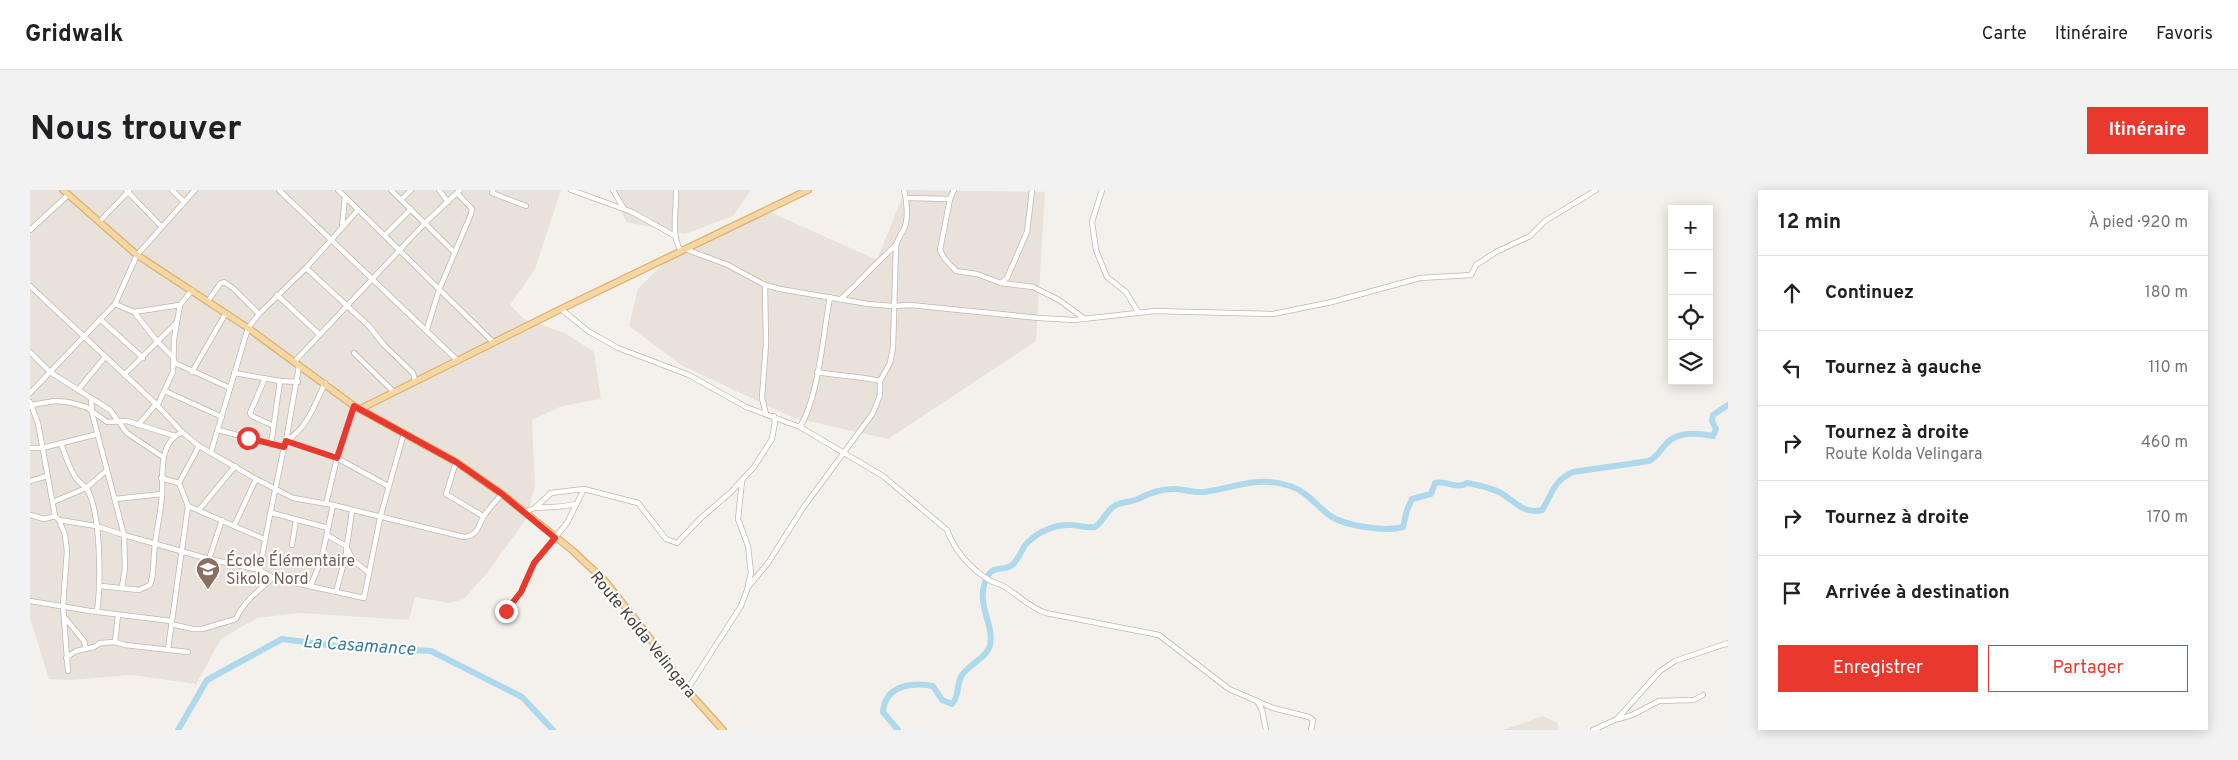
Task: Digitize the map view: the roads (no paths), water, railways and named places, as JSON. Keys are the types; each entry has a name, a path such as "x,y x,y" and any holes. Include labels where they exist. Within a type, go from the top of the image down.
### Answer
{"main road":[{"path":"63,190 136,255 248,328 354,406"},
{"path":"362,408 415,380 808,190"},
{"name":"Route Kolda Velingara","path":"354,406 362,408 456,462 502,494 593,568 646,632 687,690 723,730"}],"street":[{"path":"172,190 183,202"},
{"path":"30,393 115,304 136,255 195,190"},
{"path":"279,190 458,360"},
{"path":"338,190 494,343"},
{"path":"391,190 426,222 454,252"},
{"path":"402,199 411,190"},
{"path":"439,190 448,202"},
{"path":"493,190 492,193 504,199 526,206"},
{"path":"571,190 624,209 675,236"},
{"path":"613,190 624,209"},
{"path":"676,190 675,236 677,246 683,250 728,266 765,285 893,306 910,305 1039,318 1087,319 1138,312 1273,314 1332,302 1420,278 1438,278 1456,274 1464,277 1471,275 1476,265 1480,262 1530,236 1545,221 1596,190"},
{"path":"748,587 768,563 803,508 873,413 880,394 880,381 890,363 893,348 896,245 898,236 904,230 907,198 904,190"},
{"path":"954,190 950,200 940,250 944,258 956,271 977,274 1001,283 1033,287 1059,300 1087,319"},
{"path":"1001,283 1007,278 1027,232 1032,190"},
{"path":"1102,190 1092,222 1096,250 1107,277 1126,292 1138,312"},
{"path":"99,222 127,191 161,226"},
{"path":"260,570 264,539 272,513 275,487 298,382 297,363 319,334 373,280 426,222 459,192 472,209 439,290 426,329"},
{"path":"30,230 68,195"},
{"path":"342,227 344,197"},
{"path":"907,198 950,200"},
{"path":"386,236 411,209"},
{"path":"211,452 248,328 277,295 306,268 358,210"},
{"path":"842,299 896,245"},
{"path":"306,268 369,326 384,345 413,373 415,380"},
{"path":"208,301 220,284 224,282 233,288 259,314"},
{"path":"765,285 766,344 762,398 766,414"},
{"path":"30,286 182,432 199,446 293,498 333,505 464,537 473,536 478,531 484,516 502,494"},
{"path":"138,425 156,405 174,372 176,323 180,305 192,290"},
{"path":"277,295 319,334"},
{"path":"800,427 805,418 818,372 830,297"},
{"path":"115,304 134,312 157,341 173,356 175,363 230,388"},
{"path":"134,312 180,305"},
{"path":"561,309 588,331 618,348 682,371 746,407 800,427 884,476 946,530 952,542 974,570 1002,585 1038,610 1159,635 1229,689 1273,708 1309,717 1313,720 1311,730"},
{"path":"192,372 226,313"},
{"path":"100,319 143,358"},
{"path":"124,375 176,323"},
{"path":"30,352 50,372 110,410 116,421 127,433 163,457"},
{"path":"354,353 394,392"},
{"path":"78,390 105,357"},
{"path":"234,372 280,381 298,382"},
{"path":"818,372 832,375 860,376 880,381"},
{"path":"265,378 250,413 252,416 274,426"},
{"path":"271,445 280,381"},
{"path":"286,441 296,436 304,425 325,383"},
{"path":"165,391 222,417"},
{"path":"91,399 92,413 124,535 125,569 122,587"},
{"path":"68,671 66,658 68,645 63,606 67,551 65,536 57,518 46,476 38,423 31,404 55,401 68,402 86,408 107,422 127,421 175,436"},
{"path":"326,504 337,458 354,406"},
{"path":"774,416 775,429"},
{"path":"534,508 551,492 584,489 638,503 666,539 677,543 742,479 769,446 775,429 783,420"},
{"path":"218,430 284,447"},
{"path":"101,586 139,590 150,585 154,570 155,545 162,494 163,457 175,436 182,432"},
{"path":"30,515 44,519 57,518 96,526 155,545 260,570 273,578 364,598 380,518 404,433"},
{"path":"30,448 42,448 98,434"},
{"path":"286,441 337,458 388,486"},
{"path":"61,443 72,471 77,480 86,488 96,526 101,586 97,611"},
{"path":"168,650 188,506 179,482 199,446"},
{"path":"456,462 446,494 484,516"},
{"path":"199,510 235,466"},
{"path":"53,502 86,488 106,470"},
{"path":"30,481 39,476 46,476"},
{"path":"161,478 179,482"},
{"path":"219,530 232,525 256,479"},
{"path":"687,690 741,606 748,587 751,573 748,547 738,519 742,479"},
{"path":"506,611 521,592 534,563 567,523 584,489"},
{"path":"115,499 162,494"},
{"path":"524,512 534,508 554,505 564,507 575,504"},
{"path":"310,587 321,561 333,505"},
{"path":"188,506 264,539"},
{"path":"336,592 352,511"},
{"path":"272,513 328,528"},
{"path":"209,559 222,520"},
{"path":"292,546 296,520"},
{"path":"97,534 106,530"},
{"path":"327,535 346,546 353,560 369,573"},
{"path":"30,601 171,622 193,629 202,629 236,619 246,602 251,600 273,578"},
{"path":"115,642 118,615"},
{"path":"65,618 84,641 86,649"},
{"path":"66,658 100,643 115,642 125,645 188,652"},
{"path":"1617,719 1660,671 1675,661 1728,642"},
{"path":"1593,730 1617,719 1632,715 1659,701 1694,700 1703,695"},
{"path":"1256,700 1262,710 1266,730"}],"waterway":[{"path":"898,730 883,712 889,696 901,687 908,685 933,686 942,700 952,704 962,675 986,653 990,645 990,628 983,603 984,584 989,574 994,570 1012,565 1027,543 1048,529 1066,525 1095,527 1110,509 1116,505 1135,500 1150,493 1169,489 1204,492 1256,482 1278,483 1296,488 1336,519 1365,527 1386,529 1403,527 1412,499 1431,494 1435,483 1439,482 1459,486 1467,483 1483,486 1499,492 1524,509 1542,510 1557,483 1573,472 1649,461 1671,440 1682,435 1701,434 1713,436 1716,429 1712,421 1713,415 1728,405"},
{"name":"La Casamance","path":"178,730 207,680 282,639 337,646 431,651 522,697 553,730"}],"place":[{"name":"École Élémentaire Sikolo Nord","path":"208,590"}]}
